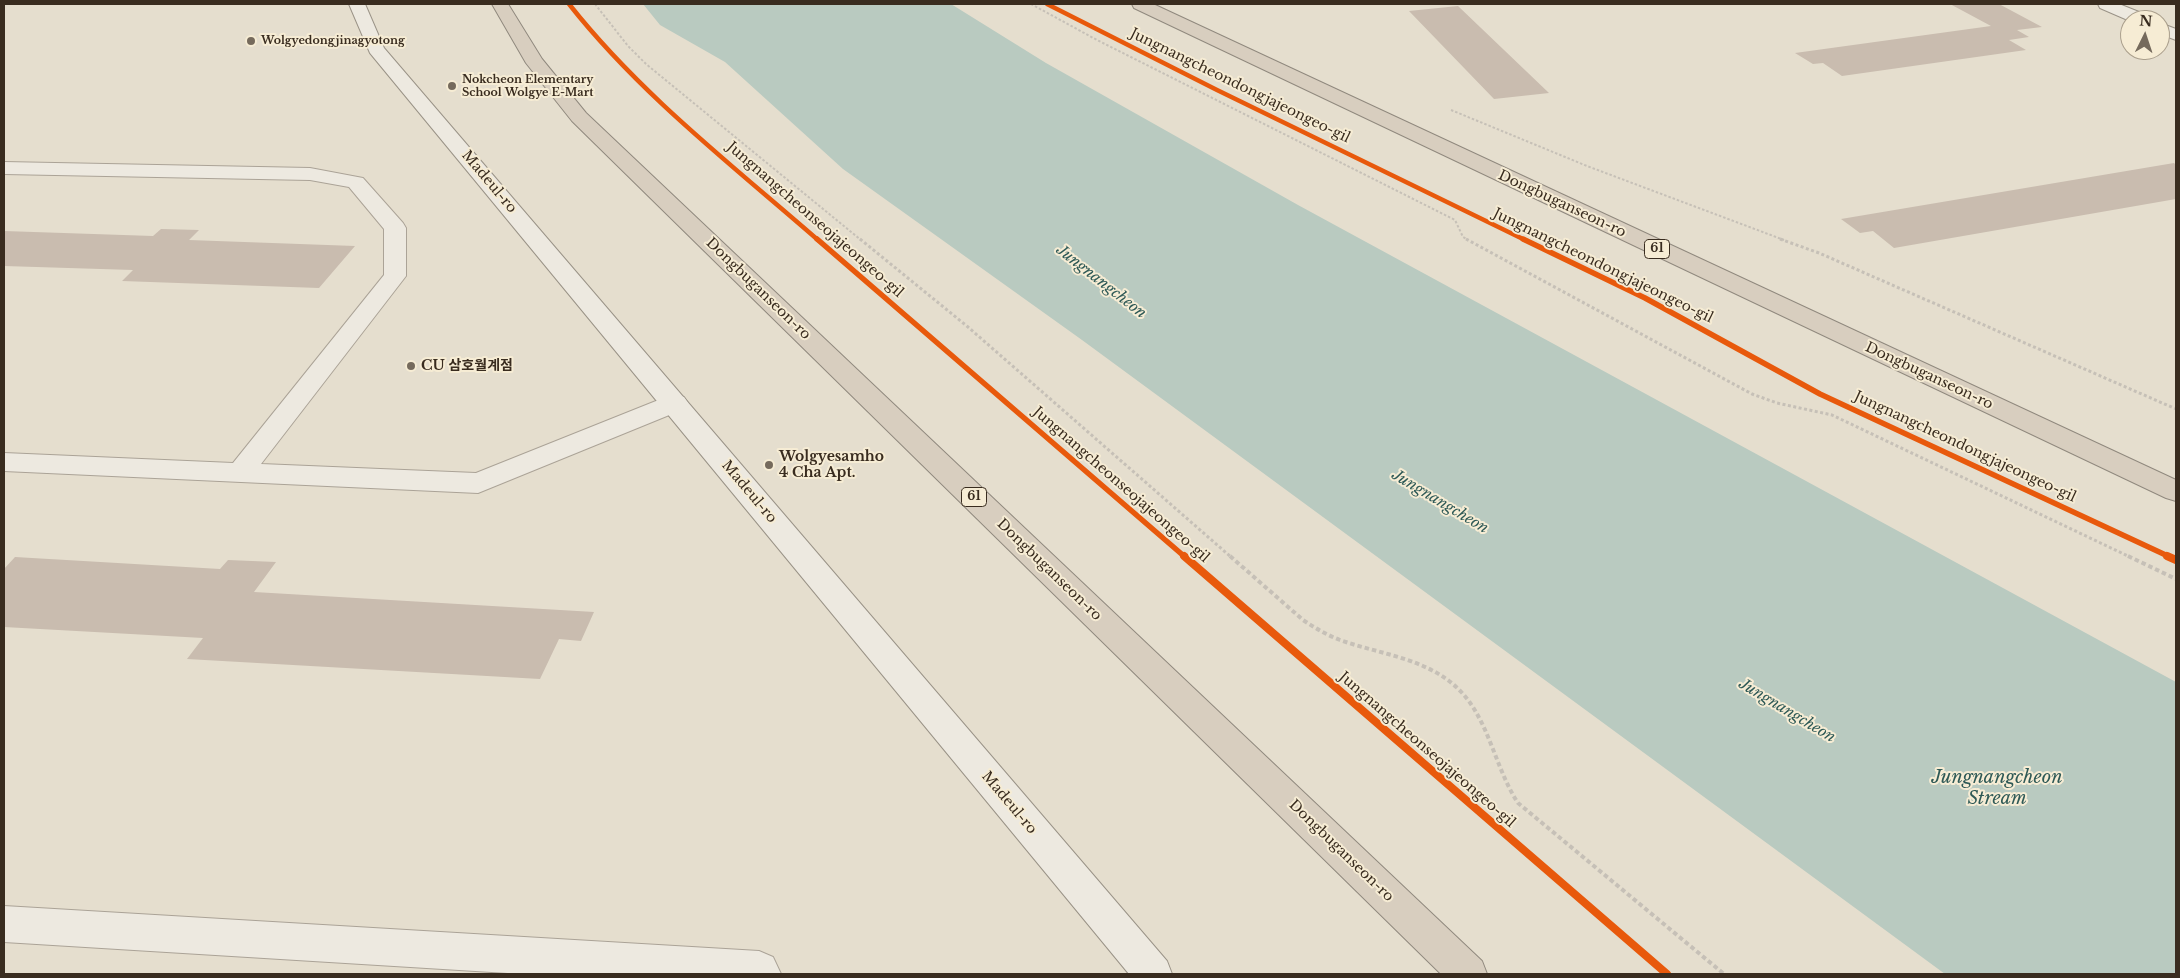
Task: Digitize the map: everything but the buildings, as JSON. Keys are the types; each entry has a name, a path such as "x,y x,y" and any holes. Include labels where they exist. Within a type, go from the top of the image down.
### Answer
{"highway":[{"name":"Dongbuganseon-ro","path":"500,4 529,56 551,86 579,117 1468,974"},
{"name":"Dongbuganseon-ro","path":"1140,4 2176,491"}],"main road":[{"name":"Madeul-ro","path":"358,4 376,49 675,403 1152,974"},
{"path":"2106,4 2120,10"},
{"path":"4,168 310,174 356,182 395,228 395,276 240,472"},
{"path":"4,462 478,483 675,403"},
{"path":"4,924 759,970 762,974"}],"path":[{"path":"595,4 628,46 646,64 968,327 1303,620 1340,640 1418,662 1444,677 1467,699 1477,713 1506,784 1518,803 1724,974"},
{"path":"1031,4 1097,40 1446,216 1459,225 1463,237 1481,248 1752,394 1832,415 2176,579"},
{"path":"1450,109 1587,166 1819,253 2176,409"}],"water":[{"name":"Jungnangcheon Stream","path":"643,4 951,4 1046,63 1298,205 2176,682 2176,974 1945,974 1082,340 843,169 725,62 660,25"}],"cycle path":[{"name":"Jungnangcheonseojajeongeo-gil","path":"569,4 599,42 658,101 1667,974"},
{"name":"Jungnangcheondongjajeongeo-gil","path":"1047,4 1217,90 1645,298 1820,394 2176,560"}],"place":[{"name":"Wolgyedongjinagyotong","path":"251,41"},
{"name":"Nokcheon Elementary School Wolgye E-Mart","path":"452,86"},
{"name":"CU 삼호월계점","path":"411,366"},
{"name":"Wolgyesamho 4 Cha Apt.","path":"769,465"}],"water label":[{"name":"Jungnangcheon","path":"1101,282"},
{"name":"Jungnangcheon","path":"1440,502"},
{"name":"Jungnangcheon","path":"1787,711"}]}
